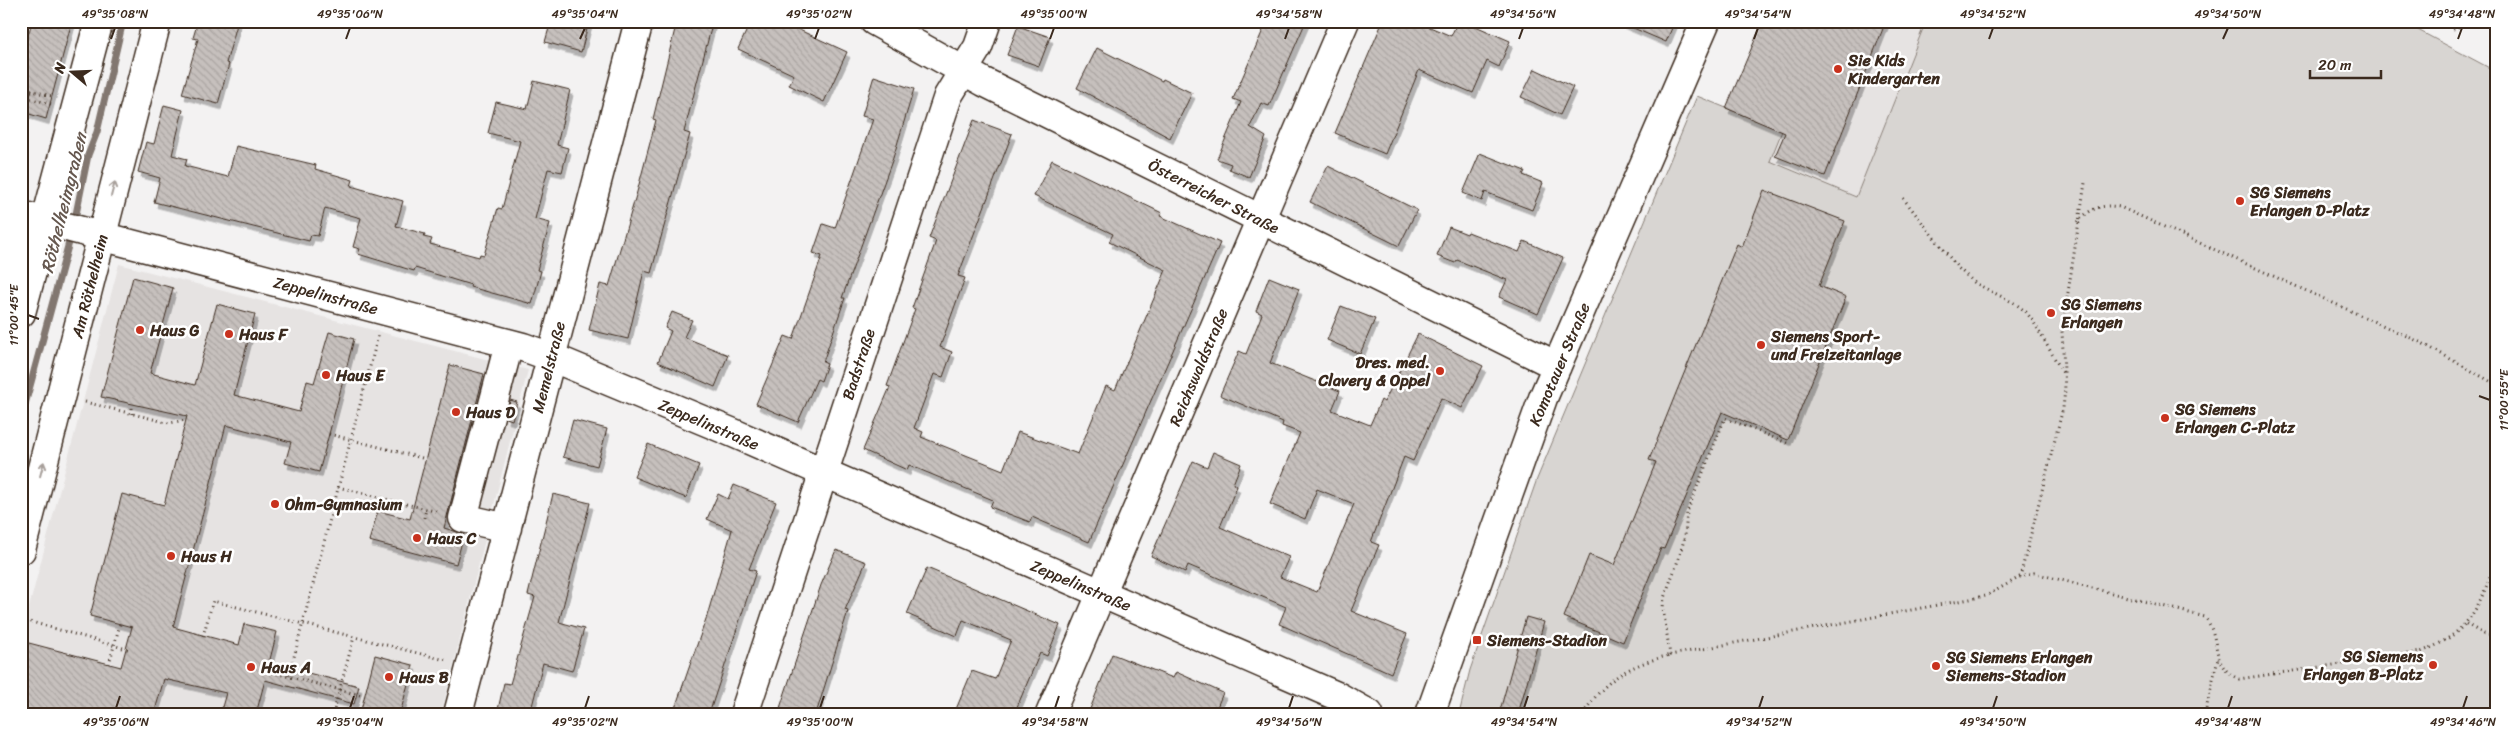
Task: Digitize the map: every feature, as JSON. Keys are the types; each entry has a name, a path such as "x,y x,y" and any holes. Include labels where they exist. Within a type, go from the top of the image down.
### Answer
{"street":[{"name":"Am Röthelheim","path":"21,550 61,396 62,225 78,102 99,21"},
{"name":"Am Röthelheim","path":"21,313 156,21"},
{"name":"Memelstraße","path":"458,714 639,21"},
{"name":"Österreicher Straße","path":"874,21 963,71 1557,366"},
{"name":"Badstraße","path":"744,714 948,96 978,47 987,21"},
{"name":"Reichswaldstraße","path":"1050,714 1345,21"},
{"name":"Komotauer Straße","path":"1430,714 1543,398 1706,21"},
{"name":"Zeppelinstraße","path":"62,225 509,344 550,358 732,432 822,473 1338,697 1369,714"},
{"path":"507,528 463,518 509,344"}],"path":[{"path":"2453,30 2473,21"},
{"path":"21,88 78,102"},
{"path":"2020,578 2063,408 2065,390 2062,330 2085,183"},
{"path":"1903,198 1958,268 1976,283 2016,304 2026,312 2033,320 2063,373"},
{"path":"2078,222 2090,210 2106,206 2120,207 2422,343 2497,385"},
{"path":"289,676 385,311"},
{"path":"61,396 169,423 186,420"},
{"path":"132,405 132,414"},
{"path":"1670,655 1664,614 1664,598 1685,536 1687,512 1725,418 1787,444"},
{"path":"329,434 426,459"},
{"path":"338,487 463,518"},
{"path":"424,518 426,509"},
{"path":"1583,714 1594,696 1620,672 1639,663 1670,655 1986,596 2020,578 2034,573 2205,617 2215,634 2218,658 2222,668 2239,679 2421,652 2447,640 2466,624 2481,601 2497,557"},
{"path":"203,636 213,601 453,662"},
{"path":"21,619 130,650"},
{"path":"109,664 120,624"},
{"path":"2466,624 2484,634 2497,637"},
{"path":"333,714 354,637"},
{"path":"2205,714 2218,658"},
{"path":"267,671 364,696"}],"shaded area":[{"name":"Sie Kids Kindergarten","path":"1789,21 1926,21 1856,197 1770,161"},
{"name":"SG Siemens Erlangen","path":"1926,21 2401,21 2497,72 2497,714 1459,714 1470,670 1537,479 1697,96 1782,131 1770,161 1856,197"},
{"name":"Ohm-Gymnasium","path":"119,264 528,370 441,714 21,714 21,638"}],"building":[{"path":"32,21 72,21 46,119 26,113 32,89 21,86 21,61"},
{"path":"198,21 238,21 226,63 229,64 218,104 182,94 198,39 193,38"},
{"path":"551,21 589,21 581,52 545,42"},
{"path":"677,21 713,21 684,132 690,134 651,273 644,271 628,339 589,330 600,284 609,286 637,192 656,120 653,119"},
{"path":"751,21 780,21 847,52 824,102 789,85 794,75 738,49"},
{"path":"1267,21 1306,21 1269,106 1261,103 1250,127 1266,137 1249,177 1229,169 1231,164 1217,159 1241,102 1233,99"},
{"path":"1383,21 1416,21 1451,36 1458,21 1464,21 1510,41 1499,67 1487,61 1473,93 1419,70 1385,154 1335,133"},
{"path":"1617,21 1675,21 1666,42"},
{"name":"Sie Kids Kindergarten","path":"1763,21 1886,21 1825,176 1775,156 1785,133 1726,108"},
{"path":"1018,26 1050,37 1039,66 1007,55"},
{"path":"1097,48 1162,81 1163,79 1192,93 1170,138 1077,88"},
{"path":"1535,69 1573,87 1560,115 1521,97"},
{"path":"874,76 914,89 893,158 842,298 845,298 823,362 827,364 821,381 817,379 798,422 756,404 785,336 793,339 822,256 813,253 823,224 835,228 873,119 862,116"},
{"path":"534,81 570,90 557,145 568,148 562,172 548,169 535,219 550,223 537,270 541,271 532,304 470,287 471,285 415,268 414,271 358,254 360,249 353,247 361,218 325,208 318,236 311,235 309,241 154,202 160,178 138,172 146,142 154,144 164,105 183,110 172,155 187,159 185,166 228,177 236,146 316,165 315,169 353,180 351,186 403,201 396,226 425,234 424,237 432,239 430,244 479,257 480,254 484,255 498,208 502,209 520,141 488,133 496,102 527,109"},
{"path":"974,120 1012,134 958,276 965,278 940,347 952,352 943,377 934,374 914,428 923,432 921,437 1003,470 1018,432 1078,454 1106,386 1115,390 1166,270 1109,242 1113,234 1034,196 1052,160 1162,213 1160,216 1220,243 1089,542 1032,517 1030,522 990,507 993,500 909,465 907,470 863,450 890,387 887,386 915,309 912,308 936,241 929,238"},
{"path":"1480,153 1525,171 1523,175 1543,183 1532,210 1485,192 1482,201 1463,193"},
{"path":"1328,166 1417,210 1399,246 1310,202"},
{"path":"1764,190 1845,221 1819,286 1846,297 1788,440 1722,412 1664,549 1661,548 1623,642 1564,617 1589,555 1614,565 1656,462 1649,460 1737,244 1742,247"},
{"path":"1449,227 1467,234 1468,232 1519,252 1524,241 1563,258 1538,314 1499,297 1507,280 1457,260 1455,263 1437,256"},
{"path":"133,277 173,288 150,373 195,385 217,304 255,314 234,395 299,412 307,381 314,383 329,332 354,339 319,472 285,463 291,442 226,425 173,627 239,645 244,624 277,632 269,663 359,686 354,704 265,680 256,714 220,714 226,693 164,679 154,714 21,714 21,656 25,642 121,667 132,627 90,616 122,494 164,505 187,416 101,397"},
{"path":"1269,277 1299,289 1270,363 1340,391 1332,410 1370,425 1381,400 1384,402 1418,334 1483,366 1462,408 1441,398 1413,461 1404,457 1371,542 1379,545 1351,611 1407,634 1391,673 1279,624 1286,607 1188,565 1185,572 1151,556 1193,461 1207,467 1213,452 1241,464 1233,484 1237,486 1220,527 1289,557 1280,577 1317,592 1354,504 1317,489 1305,519 1270,504 1300,433 1282,426 1283,422 1220,395 1239,351 1246,354 1262,314 1256,311"},
{"path":"1341,306 1375,319 1360,354 1327,340"},
{"path":"672,312 692,320 684,337 728,355 715,387 658,362 671,331 665,328"},
{"path":"450,365 484,374 444,528 464,534 456,564 369,541 378,511 410,519"},
{"path":"510,400 517,402 512,420 506,418"},
{"path":"573,420 607,429 597,466 563,457"},
{"path":"648,444 699,465 686,498 634,477"},
{"path":"734,485 776,502 749,569 756,571 709,714 673,714 707,616 732,530 707,519 718,494 728,499"},
{"path":"553,494 590,503 559,622 584,629 572,671 543,663 530,714 497,714 504,683 510,684 535,597 528,595"},
{"path":"836,550 866,562 845,610 848,611 816,714 778,714 821,585"},
{"path":"927,568 1060,625 1047,656 1040,653 1014,714 954,714 972,671 995,679 1011,640 963,620 957,636 907,614"},
{"path":"1526,617 1544,622 1518,714 1499,714"},
{"path":"1112,654 1173,678 1176,672 1223,693 1214,714 1088,714"},
{"name":"Haus B","path":"375,655 413,665 400,714 360,714"}],"waterway":[{"name":"Röthelheimgraben","path":"74,224 88,155 97,132 123,21"},
{"name":"Röthelheimgraben","path":"21,419 71,235"}],"place":[{"name":"Sie Kids Kindergarten","path":"1838,69"},
{"name":"SG Siemens Erlangen D-Platz","path":"2240,201"},
{"name":"SG Siemens Erlangen","path":"2051,313"},
{"name":"Haus G","path":"140,330"},
{"name":"Haus F","path":"229,334"},
{"name":"Siemens Sport- und Freizeitanlage","path":"1761,345"},
{"name":"Dres. med. Clavery & Oppel","path":"1440,371"},
{"name":"Haus E","path":"326,375"},
{"name":"Haus D","path":"456,412"},
{"name":"SG Siemens Erlangen C-Platz","path":"2165,418"},
{"name":"Ohm-Gymnasium","path":"275,504"},
{"name":"Haus C","path":"417,538"},
{"name":"Haus H","path":"171,556"},
{"name":"Siemens-Stadion","path":"1477,640"},
{"name":"SG Siemens Erlangen B-Platz","path":"2433,665"},
{"name":"SG Siemens Erlangen Siemens-Stadion","path":"1936,666"},
{"name":"Haus A","path":"251,667"},
{"name":"Haus B","path":"389,677"}]}
